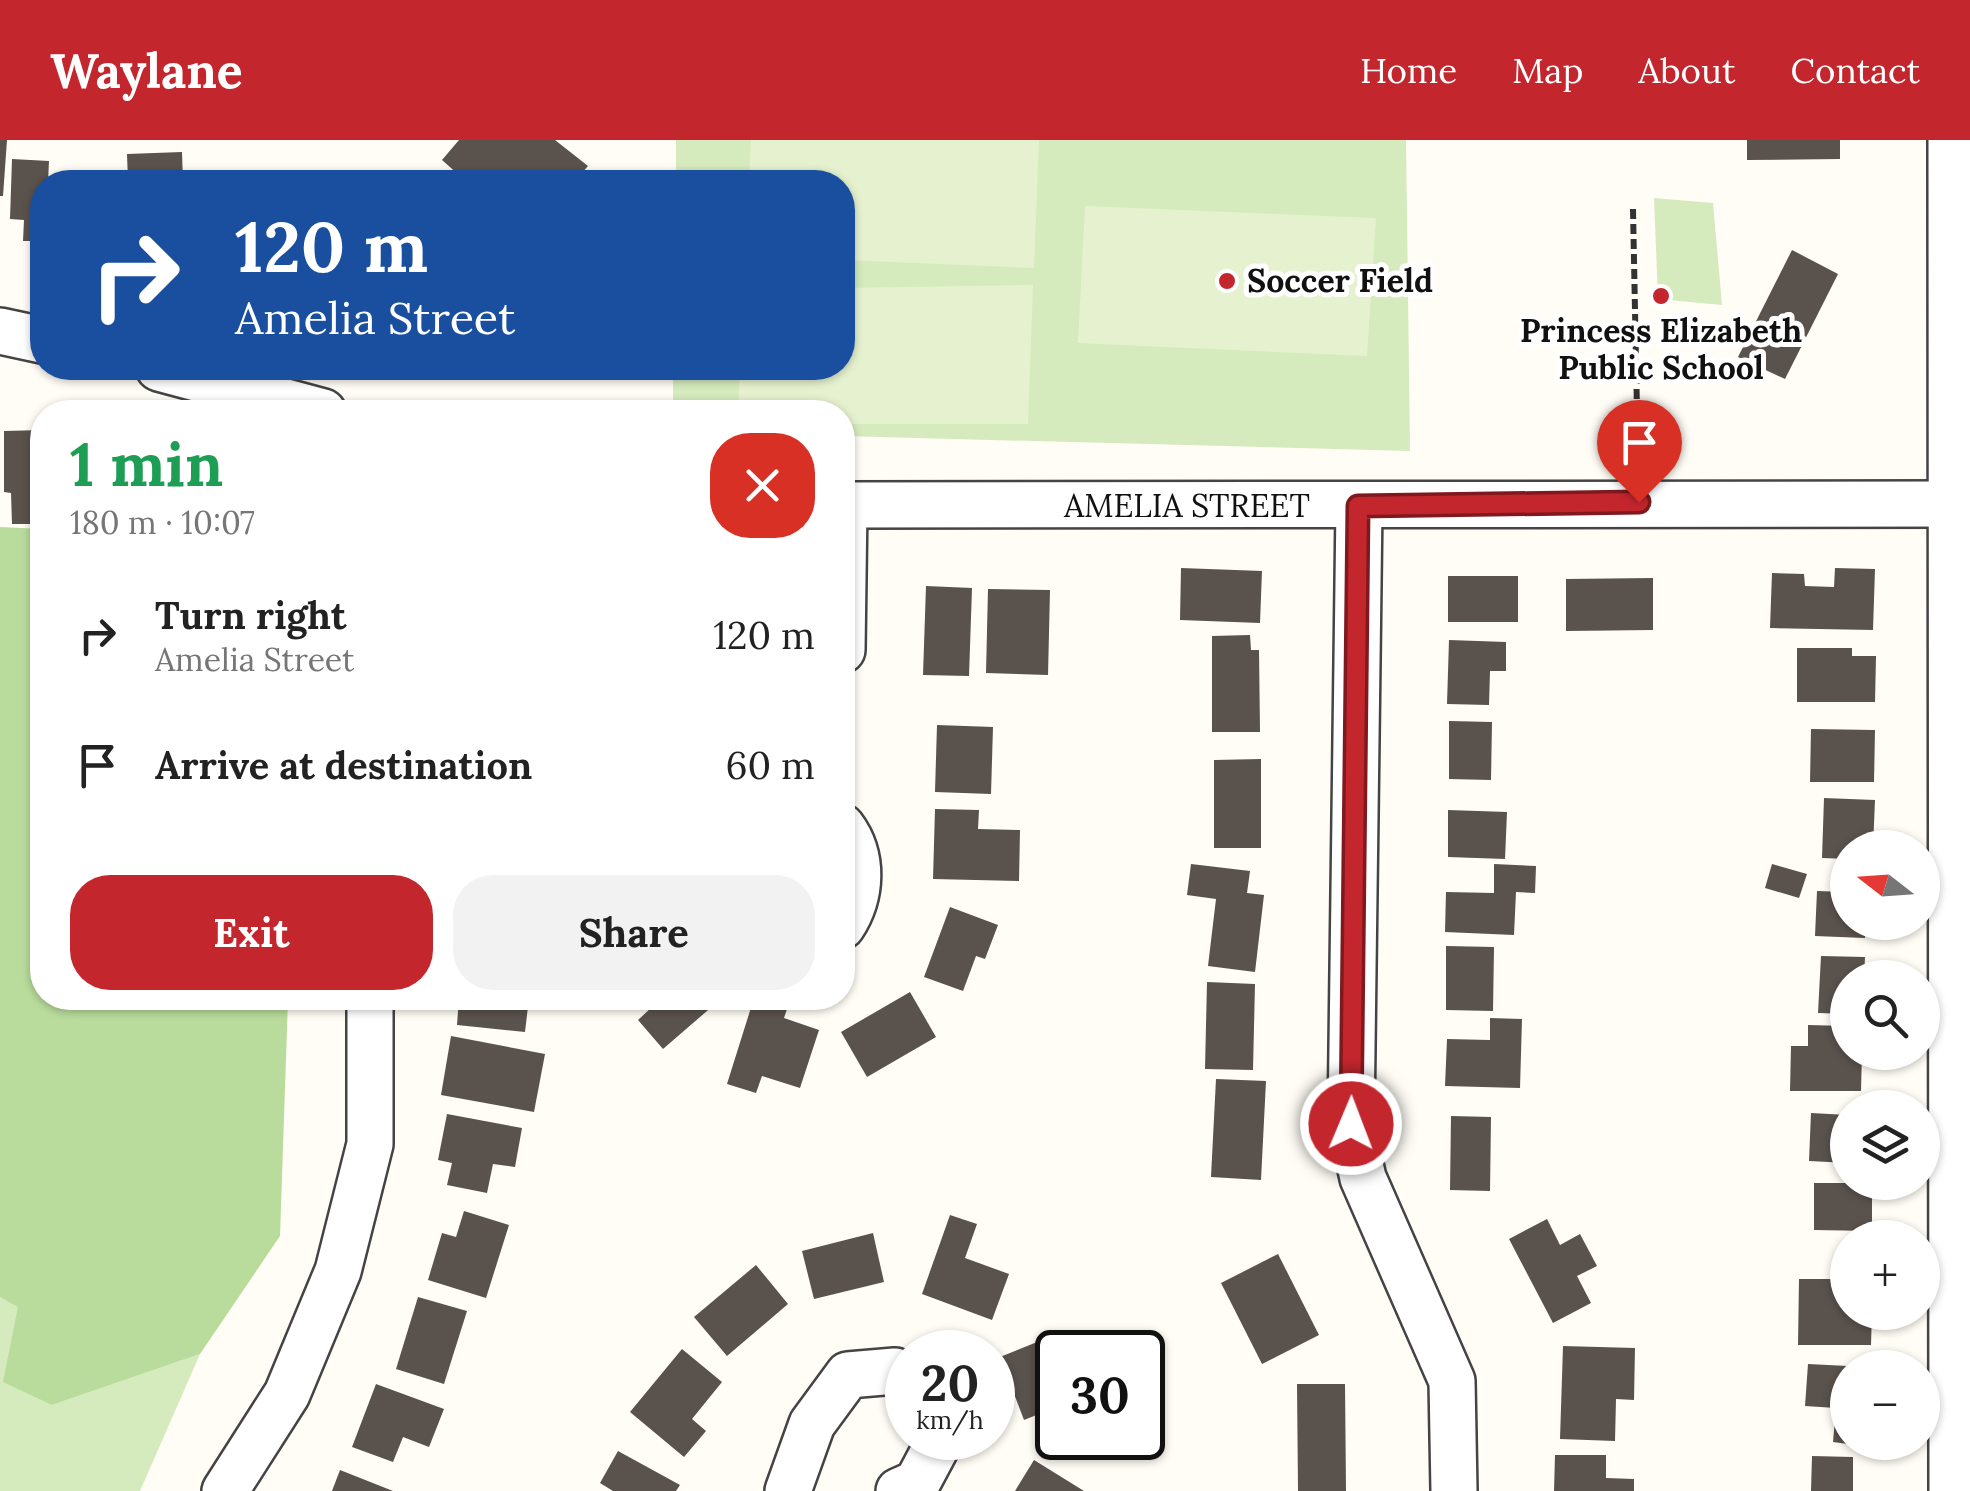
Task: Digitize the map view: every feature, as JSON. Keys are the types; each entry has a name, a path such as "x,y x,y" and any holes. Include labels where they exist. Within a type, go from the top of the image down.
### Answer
{"street":[{"path":"1951,140 1962,1257 1952,1491"},
{"path":"0,331 30,337"},
{"path":"204,380 279,400"},
{"name":"AMELIA STREET","path":"855,505 1952,504"},
{"path":"1358,506 1351,1124 1363,1178 1452,1381 1454,1491"},
{"path":"855,853 860,877 855,891"},
{"path":"226,1491 286,1394 338,1271 370,1144 370,1010"},
{"path":"796,1490 812,1424 848,1375 885,1373"},
{"path":"900,1491 917,1483 929,1460"}],"path":[{"path":"1634,209 1638,462"}],"green space":[{"path":"676,140 1406,140 1410,451 855,436 855,400 673,400 673,380 855,380 855,170 676,170"},
{"path":"751,140 1039,140 1034,268 855,261 855,170 750,170"},
{"path":"1654,198 1713,203 1722,305 1658,299"},
{"name":"Soccer Field","path":"1085,206 1376,218 1367,356 1078,343"},
{"path":"1033,285 1028,424 855,424 855,400 739,400 739,380 855,380 855,288"},
{"path":"0,527 30,528 30,1010 288,1010 280,1236 200,1354 52,1405 3,1382 18,1307 0,1297"},
{"path":"0,1297 18,1306 52,1405 200,1354 140,1491 0,1491"}],"building":[{"path":"0,140 7,140 3,196 0,196"},
{"path":"459,140 555,140 588,166 584,170 453,170 442,160"},
{"path":"1747,140 1840,140 1840,159 1747,160"},
{"path":"182,152 183,170 128,170 127,154"},
{"path":"12,159 49,161 49,170 30,170 30,241 23,241 24,220 10,219"},
{"path":"1792,250 1838,274 1785,379 1738,357"},
{"path":"30,430 30,524 12,524 11,493 4,492 4,431"},
{"path":"1181,568 1262,571 1260,623 1180,620"},
{"path":"1835,568 1875,569 1873,630 1770,628 1772,573 1804,574 1805,586 1834,587"},
{"path":"1448,576 1518,576 1518,622 1448,622"},
{"path":"1653,578 1653,630 1566,631 1566,579"},
{"path":"926,586 972,588 969,676 923,675"},
{"path":"988,589 1050,590 1048,675 986,673"},
{"path":"1250,635 1251,650 1259,650 1260,732 1212,732 1212,636"},
{"path":"1449,640 1506,642 1506,671 1490,671 1489,705 1447,704"},
{"path":"1797,648 1852,648 1852,656 1876,656 1875,702 1797,702"},
{"path":"1449,721 1492,722 1491,780 1449,779"},
{"path":"937,725 993,727 991,794 935,792"},
{"path":"1811,729 1875,730 1874,782 1810,782"},
{"path":"1261,759 1261,848 1214,848 1214,760"},
{"path":"1824,798 1875,800 1874,830 1830,830 1830,858 1822,858"},
{"path":"935,809 979,810 978,829 1020,830 1019,881 933,879"},
{"path":"1448,810 1507,812 1505,859 1448,857"},
{"path":"1191,864 1250,871 1247,893 1264,895 1255,972 1208,966 1216,899 1187,895"},
{"path":"1494,864 1536,866 1535,893 1516,892 1514,935 1445,932 1446,892 1494,893"},
{"path":"1772,864 1807,874 1799,898 1765,888"},
{"path":"1817,891 1830,891 1830,937 1815,936"},
{"path":"950,907 998,925 985,959 976,956 963,991 924,977"},
{"path":"1446,946 1494,947 1493,1011 1446,1010"},
{"path":"1821,956 1865,957 1830,960 1830,1013 1818,1013"},
{"path":"1207,982 1255,984 1253,1070 1205,1069"},
{"path":"910,992 936,1037 867,1077 841,1032"},
{"path":"458,1010 528,1010 525,1032 457,1025"},
{"path":"649,1010 708,1010 663,1049 638,1020"},
{"path":"750,1010 787,1010 784,1018 819,1030 800,1088 762,1076 756,1093 727,1084"},
{"path":"1490,1018 1522,1019 1520,1088 1445,1086 1447,1039 1490,1040"},
{"path":"1808,1025 1830,1026 1830,1070 1862,1070 1861,1090 1790,1091 1791,1046 1808,1046"},
{"path":"451,1036 545,1054 534,1112 441,1095"},
{"path":"1216,1079 1266,1081 1261,1180 1211,1177"},
{"path":"1811,1113 1830,1114 1830,1162 1809,1161"},
{"path":"447,1114 522,1128 515,1167 493,1164 487,1193 447,1185 452,1163 438,1160"},
{"path":"1451,1116 1491,1117 1490,1191 1450,1190"},
{"path":"1814,1183 1830,1183 1830,1200 1872,1200 1872,1220 1830,1220 1830,1230 1814,1230"},
{"path":"464,1211 509,1225 486,1298 428,1280 442,1233 456,1237"},
{"path":"950,1215 977,1224 965,1258 1009,1274 992,1320 922,1294"},
{"path":"1547,1219 1560,1245 1580,1234 1597,1266 1577,1276 1591,1303 1553,1323 1509,1239"},
{"path":"873,1233 884,1282 814,1299 802,1251"},
{"path":"1278,1254 1319,1335 1262,1364 1221,1283"},
{"path":"756,1265 788,1304 727,1356 694,1317"},
{"path":"1799,1279 1830,1279 1830,1330 1871,1330 1871,1345 1798,1345"},
{"path":"418,1297 467,1311 444,1384 396,1369"},
{"path":"1035,1343 1035,1416 1024,1420 1015,1396 1015,1351"},
{"path":"1563,1346 1635,1348 1634,1400 1616,1399 1615,1441 1560,1439"},
{"path":"682,1349 722,1382 692,1419 706,1431 684,1457 630,1412"},
{"path":"1808,1364 1830,1365 1830,1408 1805,1406"},
{"path":"376,1384 444,1409 429,1447 403,1437 393,1462 352,1447"},
{"path":"1297,1384 1345,1384 1346,1491 1298,1491"},
{"path":"618,1451 680,1485 676,1491 613,1491 600,1483"},
{"path":"1555,1455 1606,1455 1606,1478 1634,1479 1634,1491 1554,1491"},
{"path":"1812,1456 1853,1460 1853,1491 1811,1491"},
{"path":"1034,1460 1084,1491 1015,1491"},
{"path":"340,1470 393,1491 332,1491"}],"place":[{"name":"Soccer Field","path":"1227,281"},
{"name":"Princess Elizabeth Public School","path":"1661,296"}],"route":[{"path":"1351,1124 1358,506 1639,502"}]}
